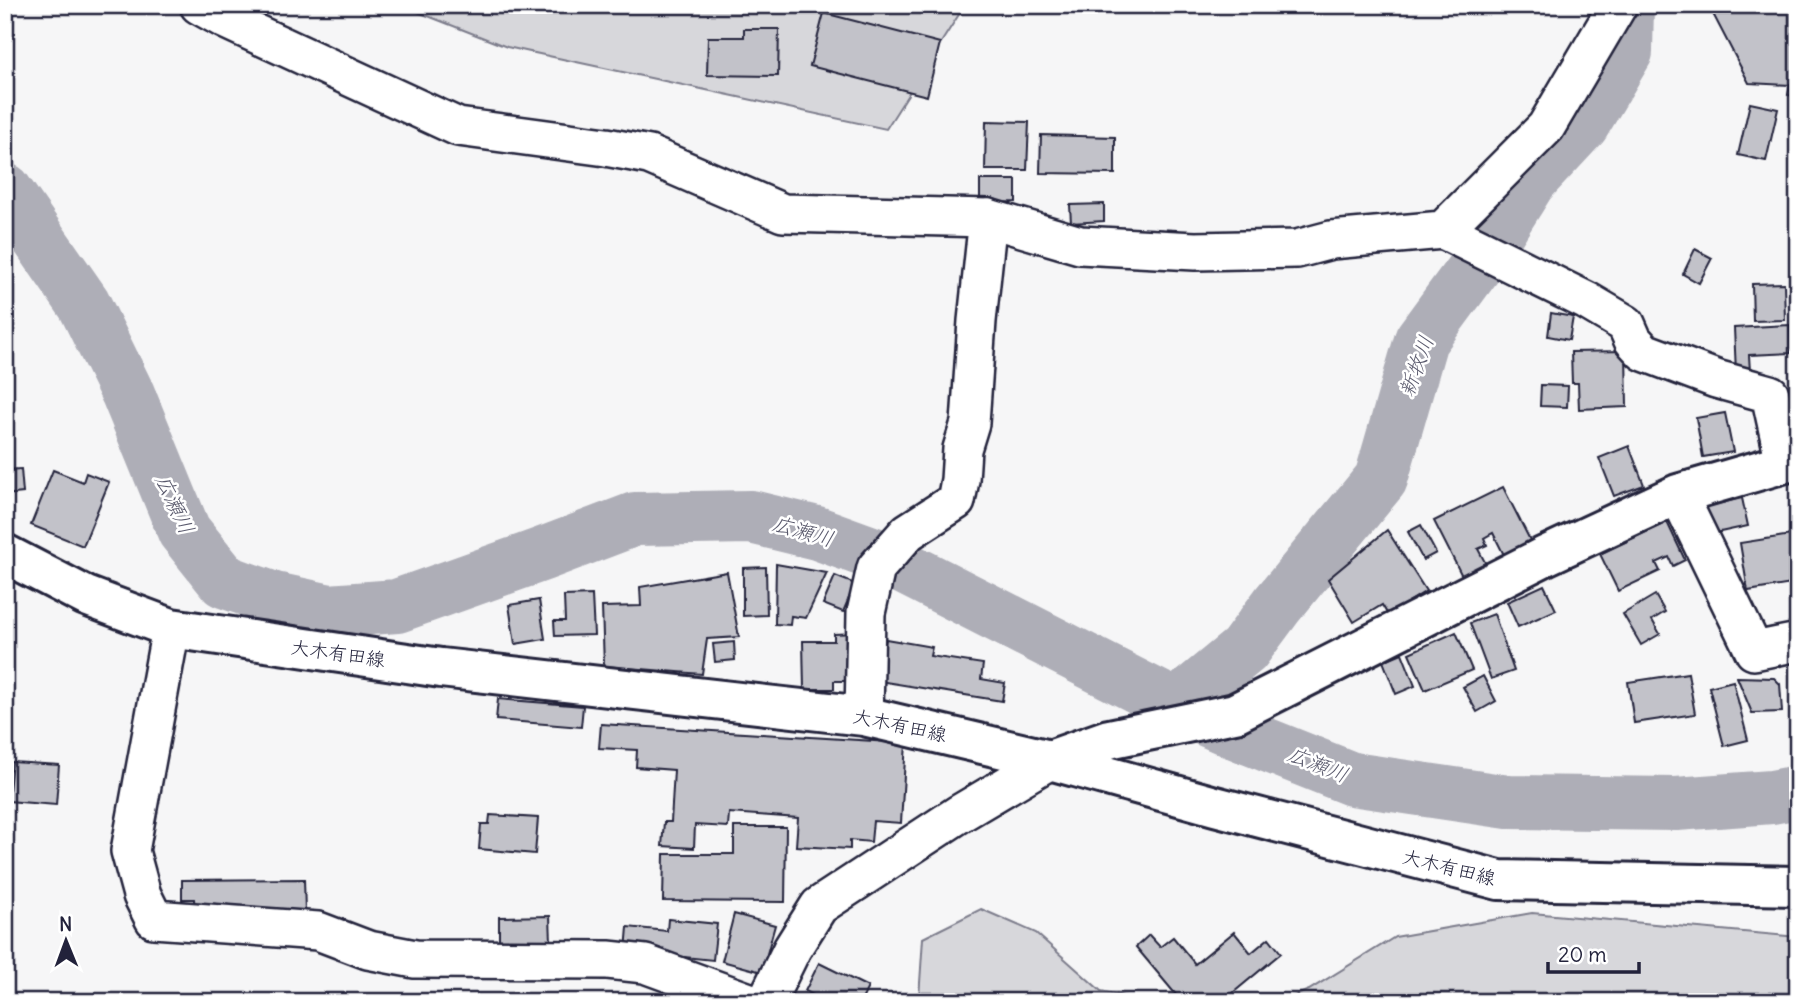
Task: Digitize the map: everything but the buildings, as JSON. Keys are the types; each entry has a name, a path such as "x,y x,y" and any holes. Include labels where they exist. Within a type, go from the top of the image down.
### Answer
{"main road":[{"path":"1050,760 1109,739 1235,713 1545,556 1678,494 1791,462"},
{"name":"大木有田線","path":"5,554 86,596 171,628 441,668 864,716 1050,760 1499,880 1798,886"}],"street":[{"path":"199,5 458,127 649,155 783,212 988,218 1080,245 1195,251 1297,249 1331,240 1443,230 1587,301 1626,324 1633,340 1644,352 1716,379 1770,394 1791,462"},
{"path":"1443,230 1546,127 1618,5"},
{"path":"864,716 866,613 876,568 908,532 956,500 962,449 970,423 988,218"},
{"path":"1678,494 1754,651 1798,642"},
{"path":"171,628 130,851 142,895 154,919 318,931 368,950 415,959 608,960 645,964 749,1002"},
{"path":"766,1002 792,949 819,906 959,814 1050,760"}],"shaded area":[{"path":"400,5 965,5 886,129 507,47"},
{"path":"981,909 1036,933 1101,991 1149,1002 921,1002 919,998 923,938"},
{"path":"1532,913 1798,937 1798,1002 1280,1002 1309,990 1395,937"}],"waterway":[{"name":"新牧川","path":"1176,706 1244,650 1278,604 1381,479 1421,340 1482,257 1529,182 1583,124 1626,52 1627,5"},
{"name":"広瀬川","path":"5,190 84,304 128,394 184,531 224,581 274,599 329,611 397,606 635,519 751,517 817,533 883,557 1176,706 1352,779 1508,802 1676,804 1772,797 1798,792"}]}
